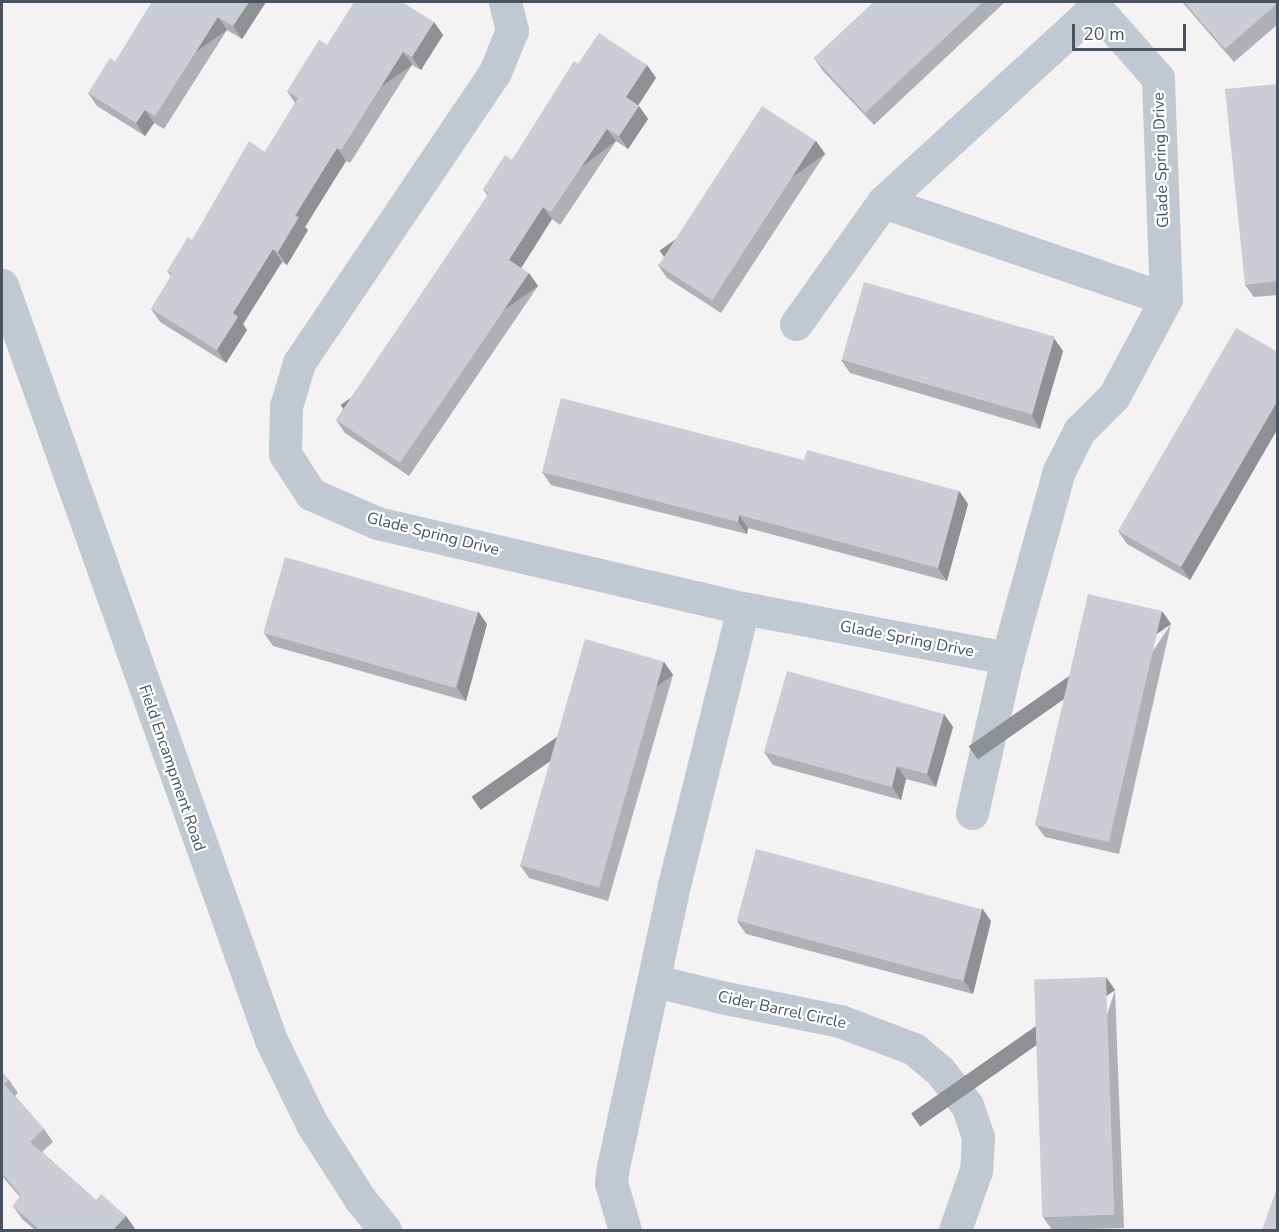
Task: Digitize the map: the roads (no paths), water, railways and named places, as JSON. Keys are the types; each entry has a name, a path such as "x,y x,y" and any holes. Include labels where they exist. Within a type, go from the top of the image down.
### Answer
{"street":[{"name":"Glade Spring Drive","path":"505,2 512,30 495,72 299,363 286,406 285,454 311,495 377,523 743,608 1007,658"},
{"name":"Glade Spring Drive","path":"796,324 883,202 1093,4 1158,78 1166,299"},
{"path":"883,202 1166,299 1114,396 1079,431 1059,471 1007,658 972,813"},
{"name":"Field Encampment Road","path":"2,285 271,1040 312,1125 360,1199 385,1230"},
{"path":"625,1230 611,1183 613,1167 675,881 743,608"},
{"name":"Cider Barrel Circle","path":"655,981 840,1021 914,1049 940,1071 967,1105 978,1137 976,1170 955,1230"}]}
